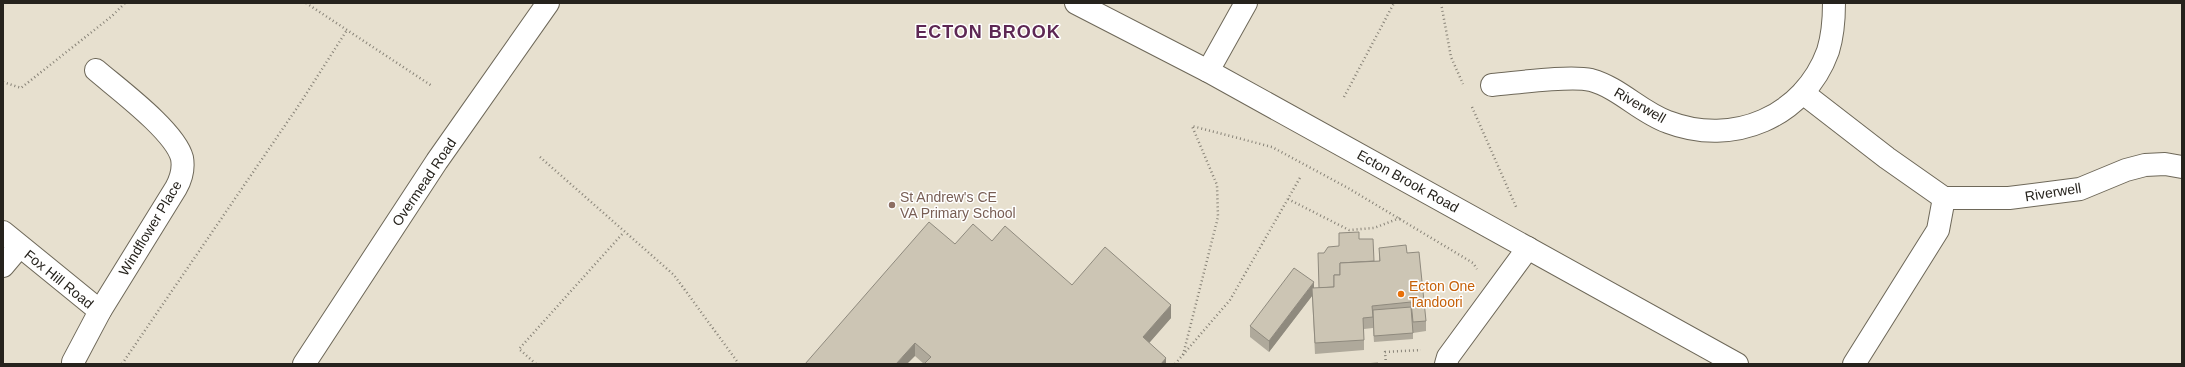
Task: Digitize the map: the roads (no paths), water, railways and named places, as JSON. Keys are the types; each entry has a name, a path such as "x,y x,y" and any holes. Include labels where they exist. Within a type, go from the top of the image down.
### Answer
{"street":[{"name":"Overmead Road","path":"304,364 438,161 548,3"},
{"name":"Ecton Brook Road","path":"1076,3 1208,71 1737,364"},
{"path":"1208,71 1246,3"},
{"name":"Riverwell","path":"1492,85 1572,79 1590,80 1611,88 1666,122 1690,129 1715,132 1740,129 1763,121 1785,109 1803,93 1818,73 1828,50 1834,26 1834,3"},
{"name":"Windflower Place","path":"73,362 100,311 176,188 181,179 183,169 178,148 170,138 159,126 96,70"},
{"path":"1803,93 1887,158 1944,198 1938,230 1854,364"},
{"name":"Riverwell","path":"1944,198 2009,198 2080,189 2126,170 2145,165 2165,164 2182,167"},
{"name":"Fox Hill Road","path":"3,232 19,247 100,311"},
{"name":"Fox Hill Road","path":"3,266 19,247"},
{"path":"1446,364 1448,357 1528,248"}],"place":[{"name":"St Andrew's CE VA Primary School","path":"892,205"},
{"name":"Ecton One Tandoori","path":"1401,294"}],"district":[{"name":"ECTON BROOK","path":"988,32"}]}
